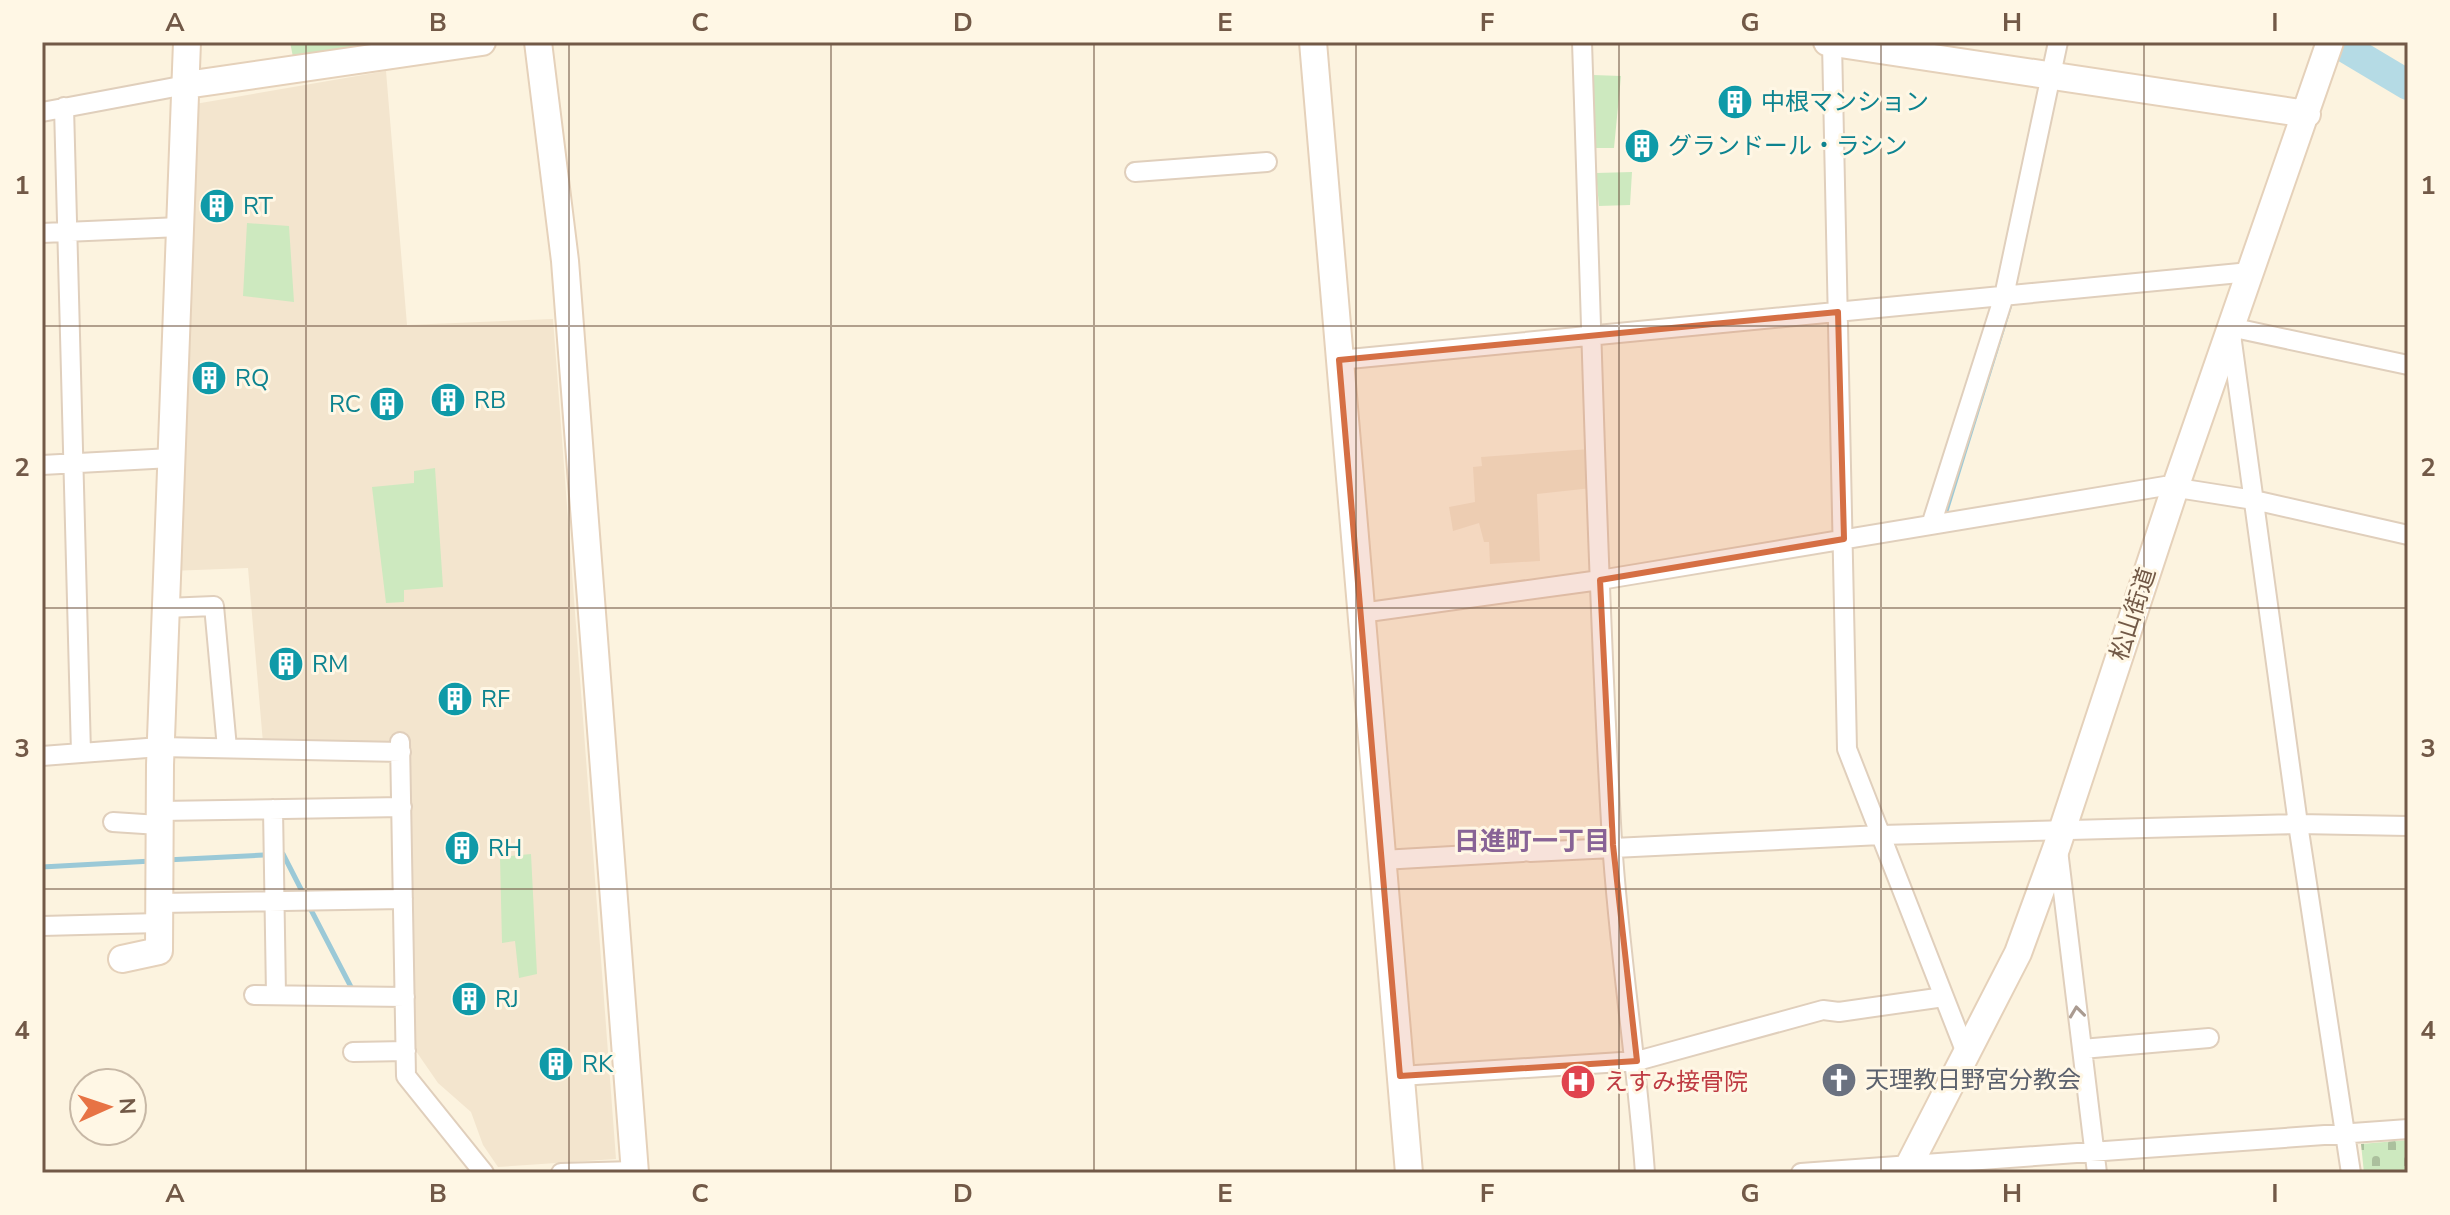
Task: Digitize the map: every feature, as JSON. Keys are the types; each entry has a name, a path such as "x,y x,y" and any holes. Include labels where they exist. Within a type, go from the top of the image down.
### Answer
{"street":[{"path":"122,959 159,951 160,747 187,42"},
{"path":"42,112 186,85 482,42"},
{"path":"538,42 565,261 635,1172 561,1173"},
{"path":"1313,42 1409,1173"},
{"path":"1582,42 1600,580 1613,845 1637,1061 1645,1173"},
{"path":"1966,1053 1847,749 1830,42 2307,114"},
{"path":"1932,522 2004,296 2058,42"},
{"name":"松山街道","path":"1909,1171 2018,953 2330,42"},
{"path":"64,107 81,753"},
{"path":"1135,172 1267,162"},
{"path":"42,233 180,227"},
{"path":"1339,360 2250,272"},
{"path":"2351,1173 2298,824 2230,327 2408,365"},
{"path":"42,465 171,458"},
{"path":"1361,613 1600,580 1932,522 2165,486 2254,500 2408,535"},
{"path":"166,608 214,606 227,748"},
{"path":"42,756 160,747 400,747 406,1076 484,1173"},
{"path":"113,822 273,809 402,807"},
{"path":"273,809 277,901 276,995"},
{"path":"1382,860 1613,845 1881,835 2059,839 2298,824 2408,826"},
{"path":"2059,839 2097,1173"},
{"path":"42,926 277,901 403,899"},
{"path":"254,995 405,997"},
{"path":"1400,1076 1637,1061 1823,1010 1839,1012 1944,997"},
{"path":"2082,1049 2209,1038"},
{"path":"353,1052 406,1051"},
{"path":"1801,1173 1909,1171 2408,1129"}],"highlighted area":[{"path":"1838,312 1844,539 1600,580 1613,845 1637,1061 1400,1076 1339,360"}],"shaded area":[{"path":"386,71 407,325 553,319 616,1159 498,1167 483,1145 471,1112 438,1083 409,1041 410,745 263,743 248,568 170,571 195,104"},
{"path":"1590,449 1592,488 1537,494 1540,561 1490,564 1489,542 1484,542 1479,523 1453,531 1449,507 1475,502 1473,467 1482,466 1481,457"}],"green space":[{"path":"290,42 363,42 364,46 293,57"},
{"path":"1593,75 1621,76 1614,148 1595,148"},
{"path":"1632,172 1630,205 1599,206 1596,173"},
{"path":"247,223 289,226 294,302 243,296"},
{"path":"435,468 443,587 404,590 404,602 386,603 372,487 414,483 414,471"},
{"path":"531,854 537,974 519,978 515,941 502,943 500,857"},
{"path":"2408,1140 2408,1173 2364,1173 2361,1144"}],"waterway":[{"path":"2336,42 2408,85"},
{"path":"1946,511 2012,298"},
{"path":"166,860 283,854 305,897"},
{"path":"42,867 152,861"},
{"path":"309,906 351,987"}],"place":[{"name":"中根マンション","path":"1735,102"},
{"name":"グランドール・ラシン","path":"1642,146"},
{"name":"RT","path":"217,206"},
{"name":"RQ","path":"209,378"},
{"name":"RB","path":"448,400"},
{"name":"RC","path":"387,404"},
{"name":"RM","path":"286,664"},
{"name":"RF","path":"455,699"},
{"name":"RH","path":"462,848"},
{"name":"RJ","path":"469,999"},
{"name":"RK","path":"556,1064"},
{"name":"天理教日野宮分教会","path":"1839,1080"},
{"name":"えすみ接骨院","path":"1578,1082"}],"district":[{"name":"日進町一丁目","path":"1532,841"}]}
